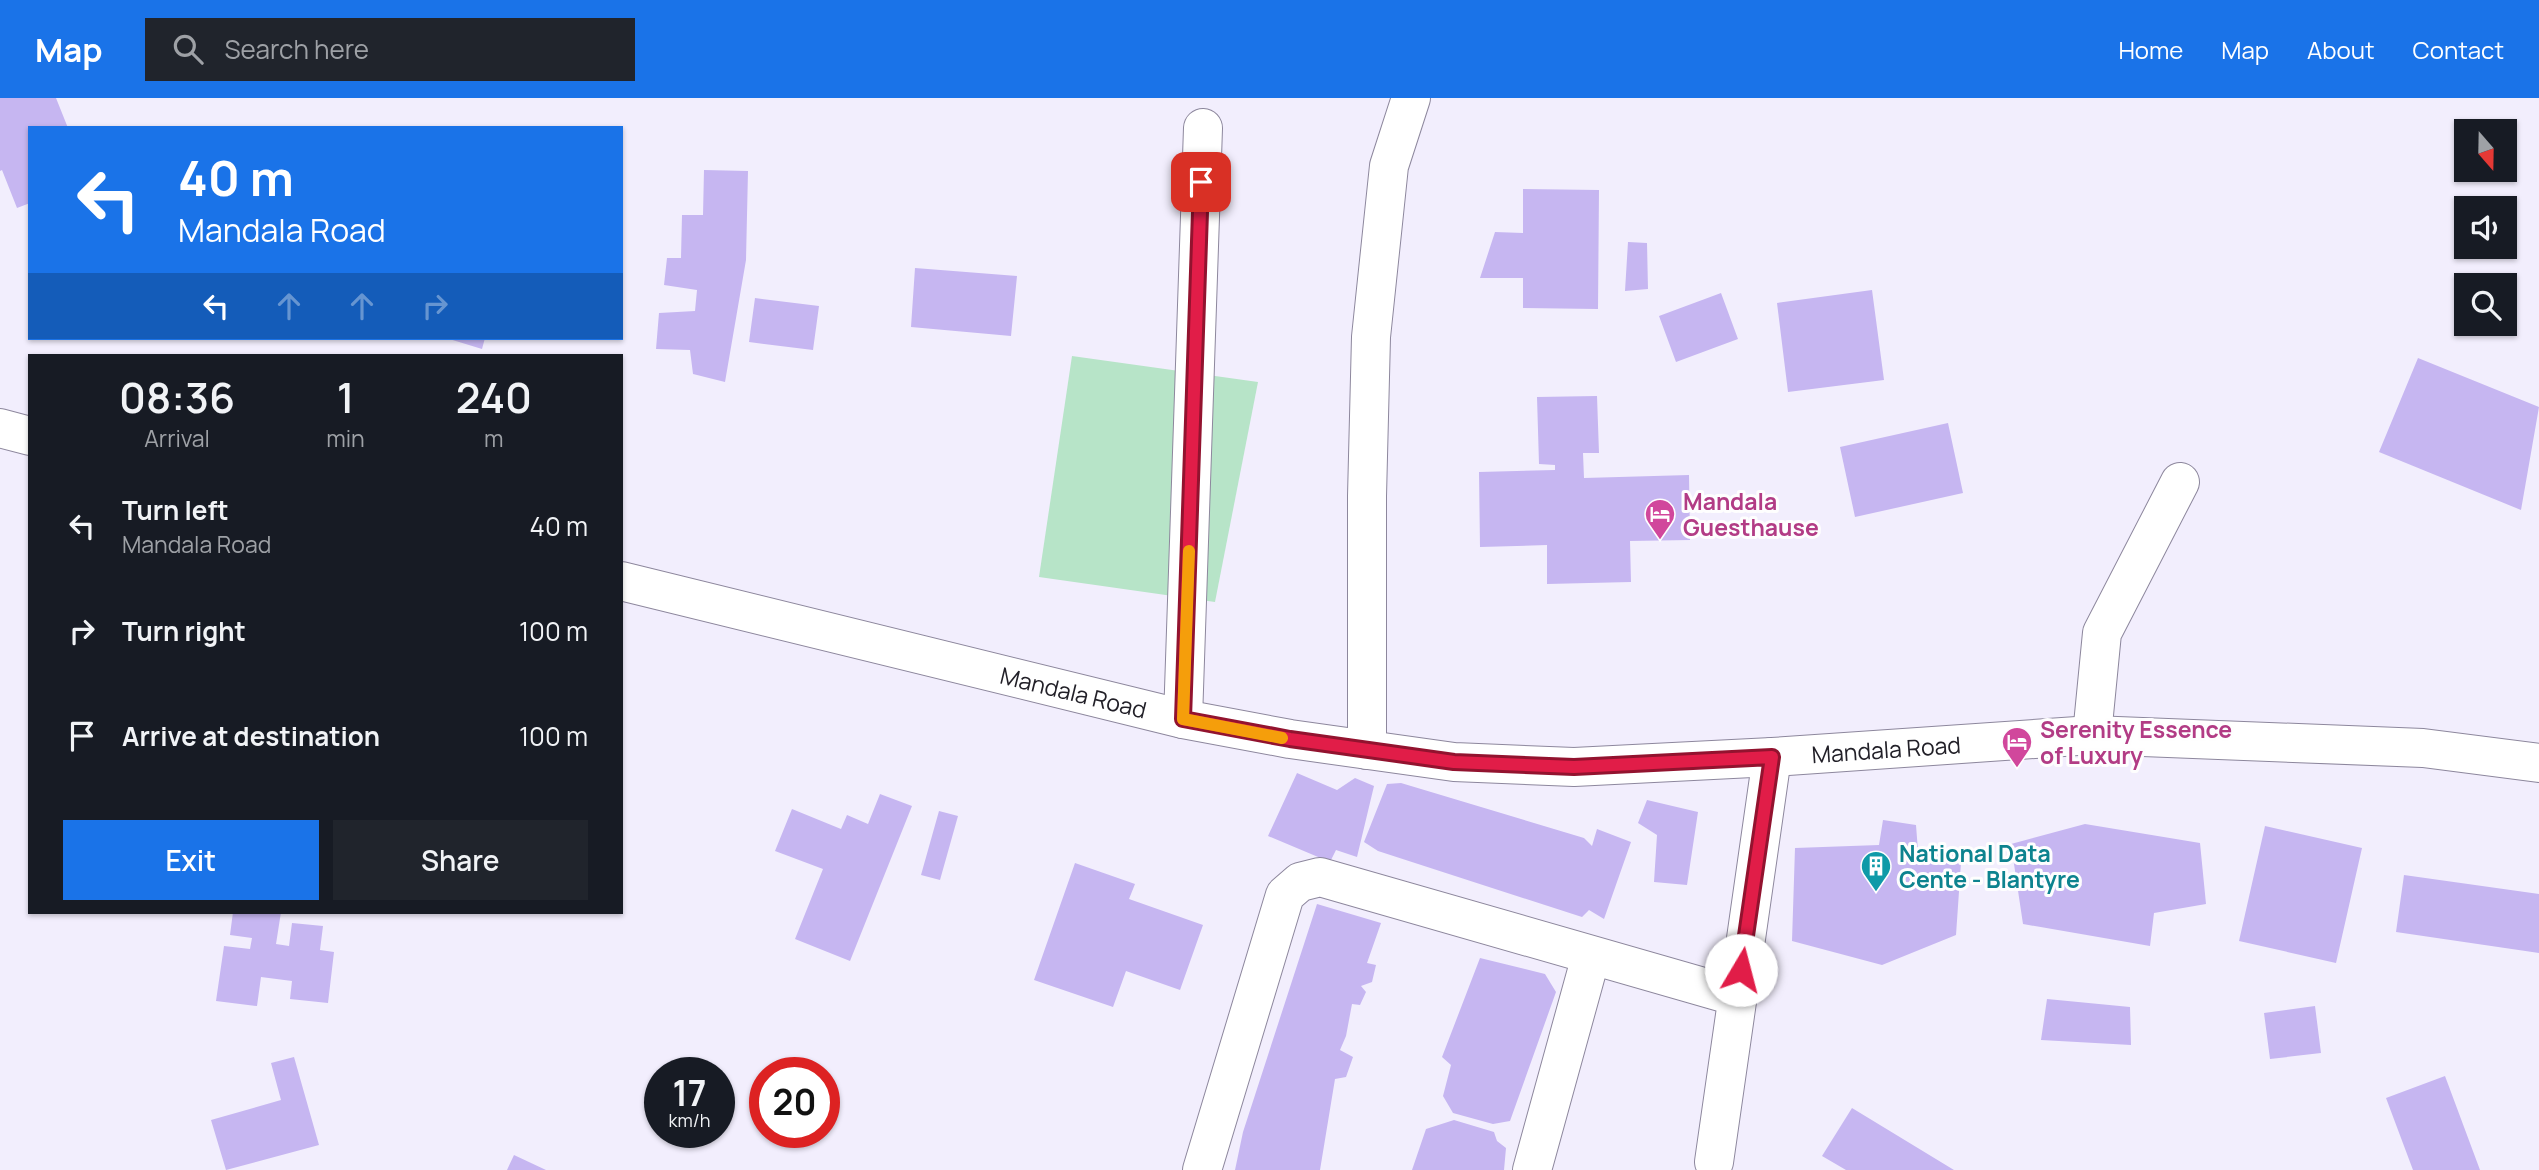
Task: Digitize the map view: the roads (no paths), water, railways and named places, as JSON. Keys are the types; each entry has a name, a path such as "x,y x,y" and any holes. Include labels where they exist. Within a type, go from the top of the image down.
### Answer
{"street":[{"path":"1367,750 1367,496 1371,337 1389,166 1411,98"},
{"path":"1183,719 1203,128"},
{"path":"0,428 28,435"},
{"path":"2092,735 2102,633 2180,482"},
{"name":"Mandala Road","path":"623,581 1183,719 1290,739 1454,762 1574,767 1772,757 2092,735 2423,748 2539,763"},
{"path":"1714,1162 1772,757"},
{"path":"1202,1170 1285,895 1300,883 1320,877 1738,997"},
{"path":"1532,1170 1591,956"}],"place":[{"name":"Mandala Guesthause","path":"1660,541"},
{"name":"Serenity Essence of Luxury","path":"2017,769"},
{"name":"National Data Cente - Blantyre","path":"1876,893"}]}
